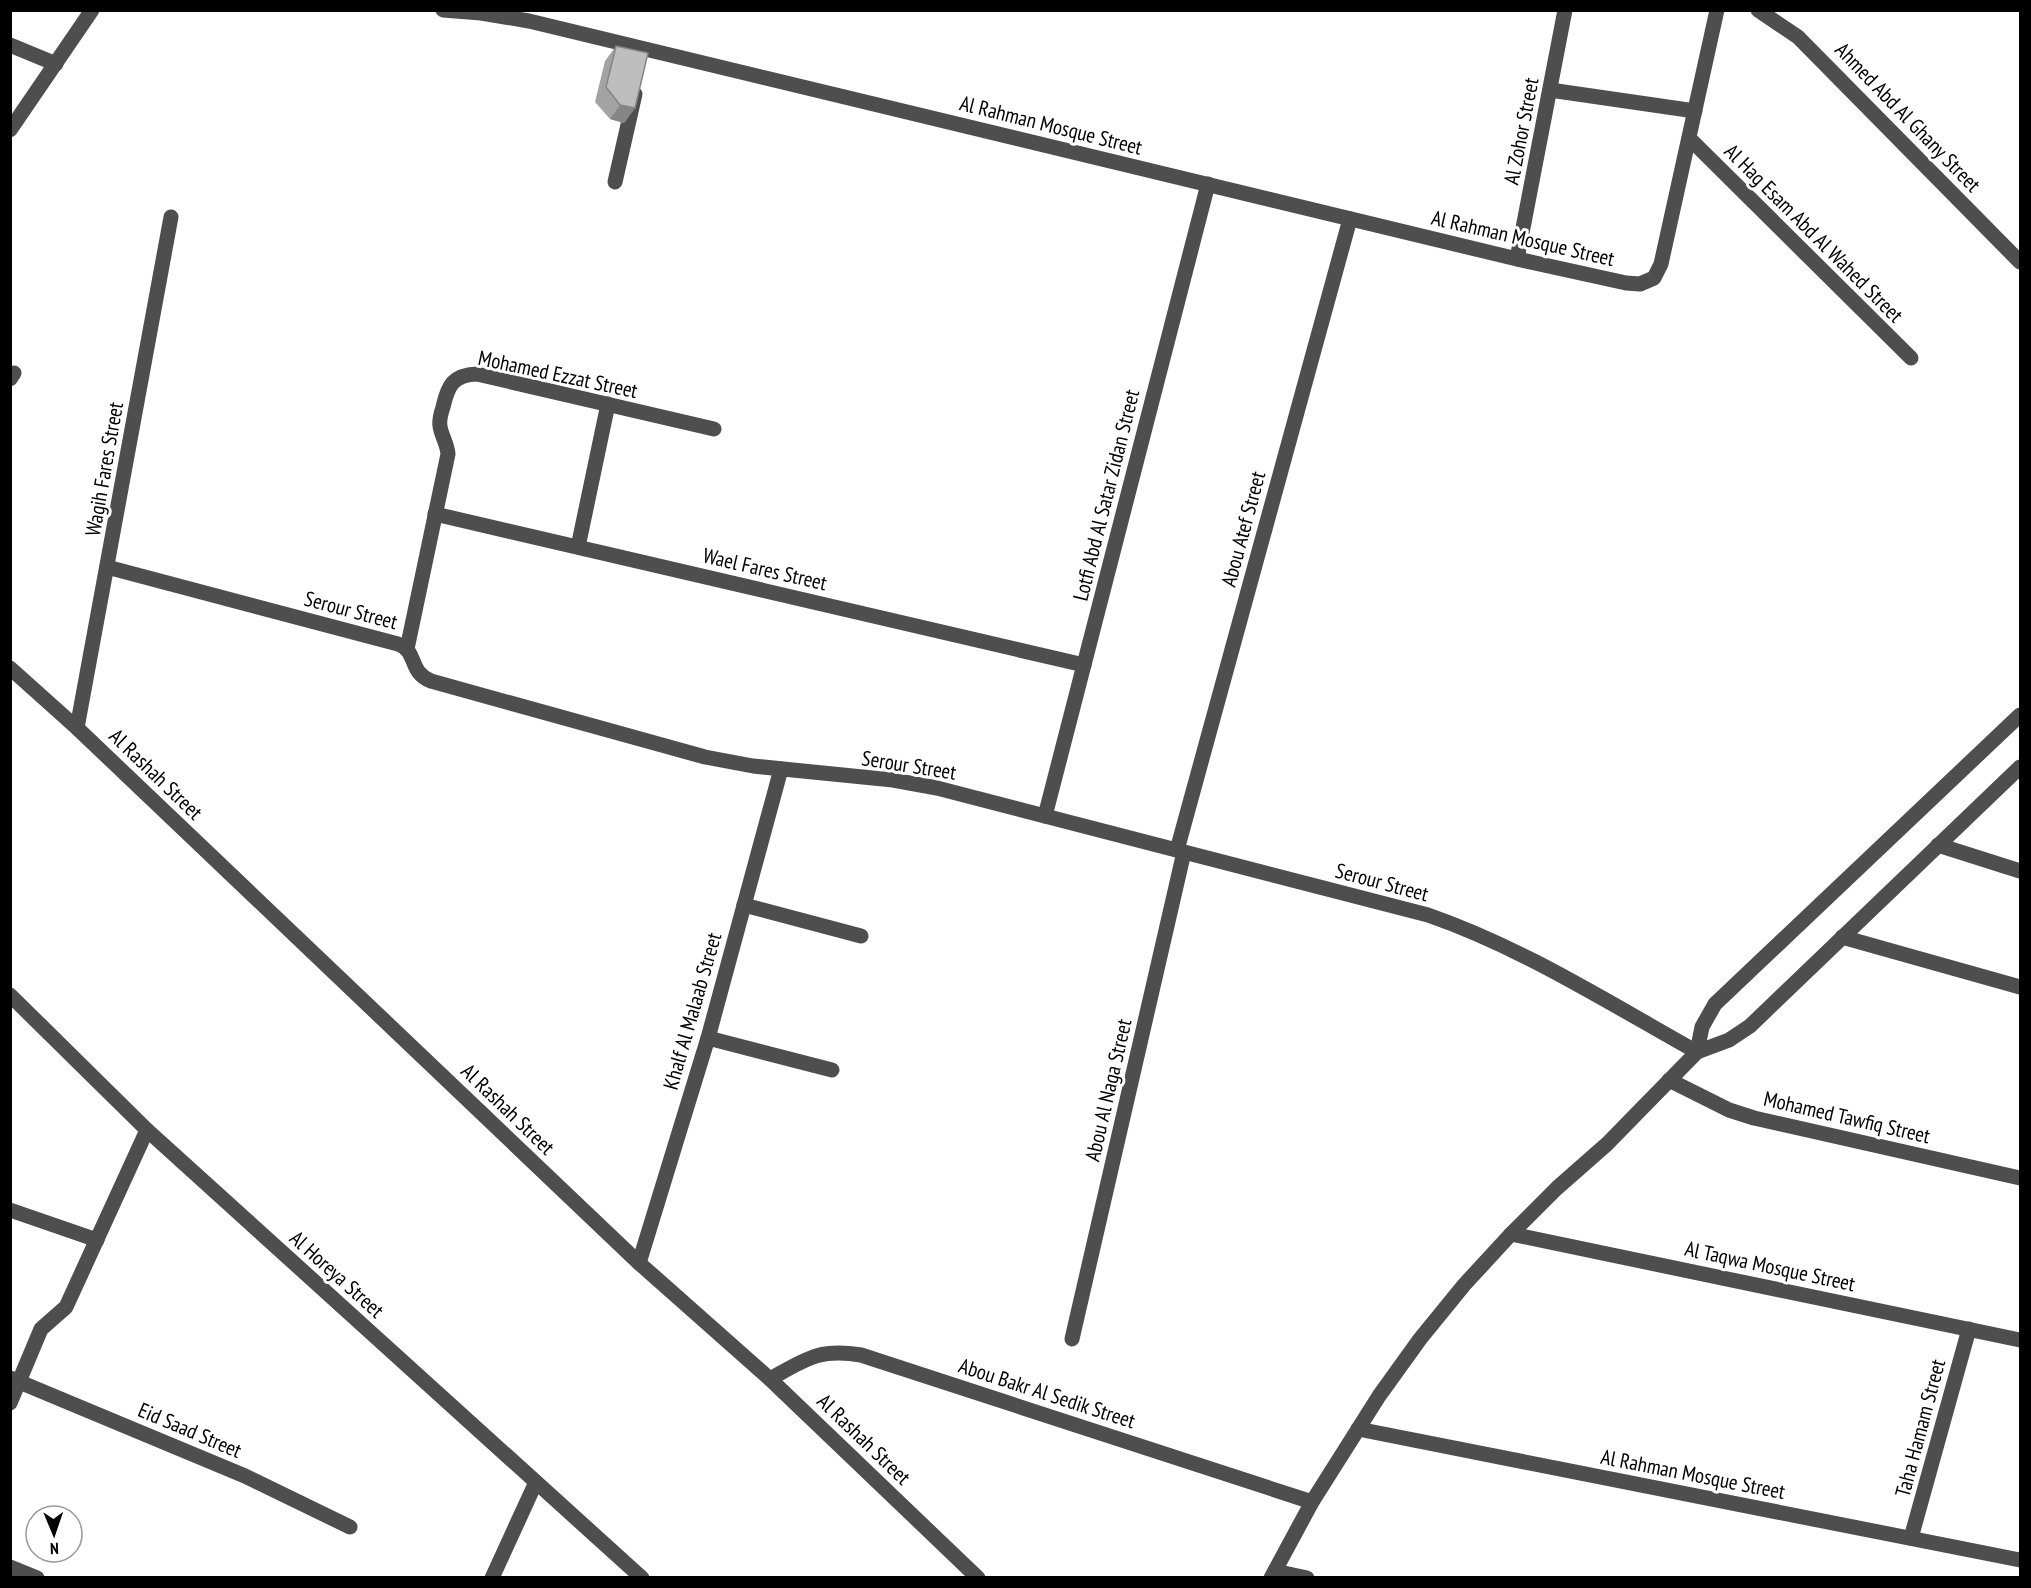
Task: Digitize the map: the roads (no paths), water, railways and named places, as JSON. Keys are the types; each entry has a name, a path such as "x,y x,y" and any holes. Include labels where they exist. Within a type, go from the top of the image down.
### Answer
{"street":[{"path":"12,125 92,10"},
{"name":"Al Rahman Mosque Street","path":"443,10 481,13 529,21 645,54 1626,283 1647,282 1654,278 1661,264 1689,138"},
{"name":"Al Zohor Street","path":"1518,259 1565,10"},
{"path":"1689,138 1717,10"},
{"name":"Ahmed Abd Al Ghany Street","path":"1758,10 1798,37 2020,262"},
{"path":"10,45 56,64"},
{"path":"615,182 638,82"},
{"path":"1550,90 1695,111"},
{"name":"Al Hag Esam Abd Al Wahed Street","path":"1689,138 1911,358"},
{"name":"Lotfi Abd Al Satar Zidan Street","path":"1045,816 1208,184"},
{"name":"Wagih Fares Street","path":"77,728 171,217"},
{"name":"Abou Atef Street","path":"1181,851 1350,219"},
{"name":"Mohamed Ezzat Street","path":"407,649 448,454 448,446 439,425 447,390 452,383 459,378 477,375 714,429"},
{"path":"578,547 608,404"},
{"name":"Wael Fares Street","path":"435,514 1084,665"},
{"name":"Serour Street","path":"107,567 398,644 407,649 420,675 431,681 705,757 781,769 893,780 937,788 1428,915 1467,929 1511,949 1697,1052"},
{"name":"Al Rashah Street","path":"10,668 77,728 639,1263 770,1379 978,1578"},
{"path":"1697,1052 1702,1028 1715,1004 2020,715"},
{"path":"1307,1578 1273,1574 1312,1502 1358,1429 1420,1339 1464,1285 1557,1188 1607,1144 1697,1052 1729,1040 1750,1026 2020,767"},
{"name":"Khalf Al Malaab Street","path":"639,1263 708,1038 781,769"},
{"path":"1938,844 2020,871"},
{"name":"Abou Al Naga Street","path":"1072,1339 1181,851"},
{"path":"744,905 861,936"},
{"path":"1842,937 2020,987"},
{"name":"Al Horeya Street","path":"10,995 147,1130 642,1578"},
{"path":"708,1038 832,1070"},
{"name":"Mohamed Tawfiq Street","path":"1669,1080 1729,1110 1754,1118 2020,1178"},
{"path":"10,1403 14,1380 41,1329 66,1307 147,1130"},
{"path":"10,1210 97,1240"},
{"name":"Al Taqwa Mosque Street","path":"1511,1234 2020,1340"},
{"name":"Taha Hamam Street","path":"1911,1538 1969,1329"},
{"name":"Abou Bakr Al Sedik Street","path":"770,1379 823,1353 842,1352 861,1355 1312,1502"},
{"name":"Eid Saad Street","path":"14,1380 245,1476 350,1527"},
{"name":"Al Rahman Mosque Street","path":"1358,1429 2020,1560"},
{"path":"492,1578 536,1482"},
{"path":"10,1567 37,1578"}]}
